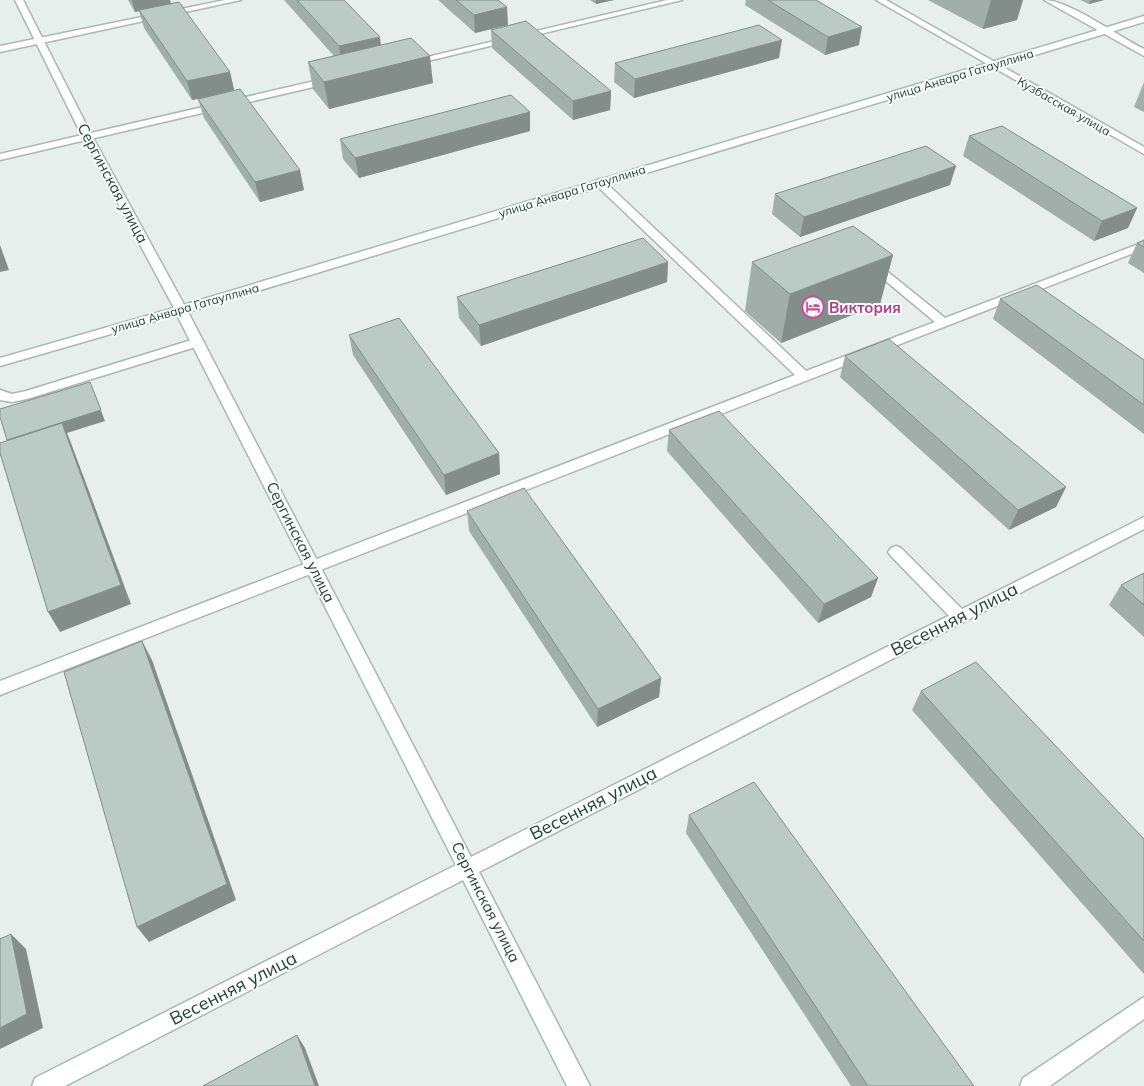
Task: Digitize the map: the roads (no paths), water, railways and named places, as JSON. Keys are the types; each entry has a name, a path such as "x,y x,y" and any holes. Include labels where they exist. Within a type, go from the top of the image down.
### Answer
{"street":[{"name":"Сергинская улица","path":"19,0 87,136 198,342 579,1086"},
{"path":"0,49 237,0"},
{"path":"400,64 678,0"},
{"name":"Кузбасская улица","path":"880,0 992,66 1144,151"},
{"path":"1048,0 1076,14 1102,32 1144,53"},
{"name":"улица Анвара Гатауллина","path":"0,362 181,310 599,182 1144,19"},
{"path":"0,157 343,77"},
{"path":"599,182 805,377"},
{"path":"0,688 1144,246"},
{"path":"879,270 944,323"},
{"path":"0,394 12,398 198,342"},
{"name":"Весенняя улица","path":"44,1086 468,866 1144,522"},
{"path":"896,552 959,616"},
{"path":"1031,1086 1144,1008"}],"place":[{"name":"Виктория","path":"813,307"}]}
